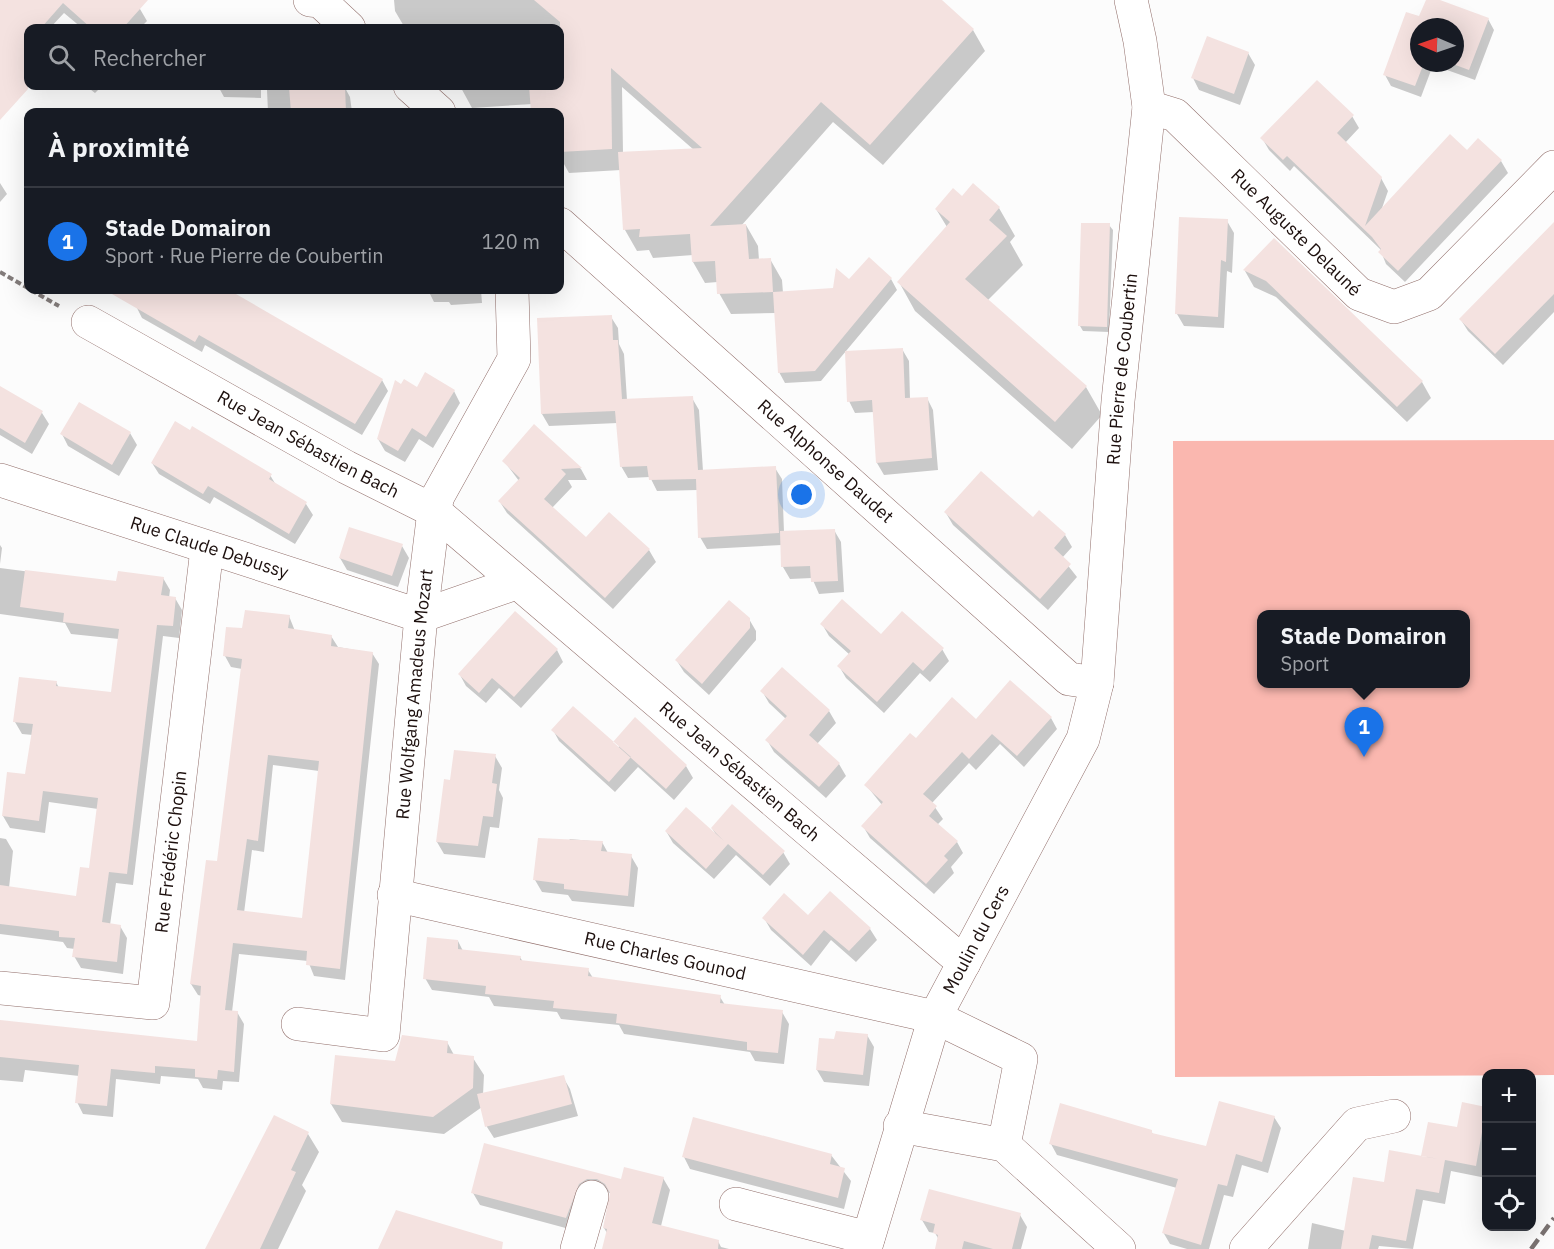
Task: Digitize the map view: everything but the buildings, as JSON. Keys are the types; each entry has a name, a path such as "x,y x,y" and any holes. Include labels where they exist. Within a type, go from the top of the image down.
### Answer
{"street":[{"path":"310,0 320,1 345,24"},
{"name":"Rue Pierre de Coubertin","path":"1083,739 1097,683 1118,401 1149,107 1140,41 1131,0"},
{"path":"414,90 435,108"},
{"name":"Rue Auguste Delauné","path":"1149,107 1175,115 1359,294 1394,307 1429,294 1554,167"},
{"name":"Rue Alphonse Daudet","path":"564,228 1069,679 1097,683"},
{"name":"Rue Wolfgang Amadeus Mozart","path":"298,1023 383,1035 421,616 434,511 438,496 514,359 512,294"},
{"name":"Rue Jean Sébastien Bach","path":"88,322 346,467 434,511 964,963"},
{"name":"Rue Claude Debussy","path":"0,480 207,549 421,616"},
{"name":"Rue Frédéric Chopin","path":"0,988 153,1003 207,549"},
{"path":"421,616 516,583"},
{"name":"Moulin du Cers","path":"867,1244 934,1017 1083,739"},
{"name":"Rue Charles Gounod","path":"394,895 934,1017 1021,1059 1004,1145"},
{"path":"1246,1249 1357,1124 1394,1116"},
{"path":"897,1138 1004,1145 1119,1249"},
{"path":"577,1249 592,1197"},
{"path":"736,1203 867,1244"}],"path":[{"path":"0,272 24,286"}],"shaded area":[{"path":"1554,440 1554,1075 1536,1075 1536,1069 1482,1069 1482,1075 1175,1077 1173,441"}],"railway":[{"path":"1531,1249 1554,1218"}],"place":[{"name":"Stade Domairon","path":"1364,757"}]}
